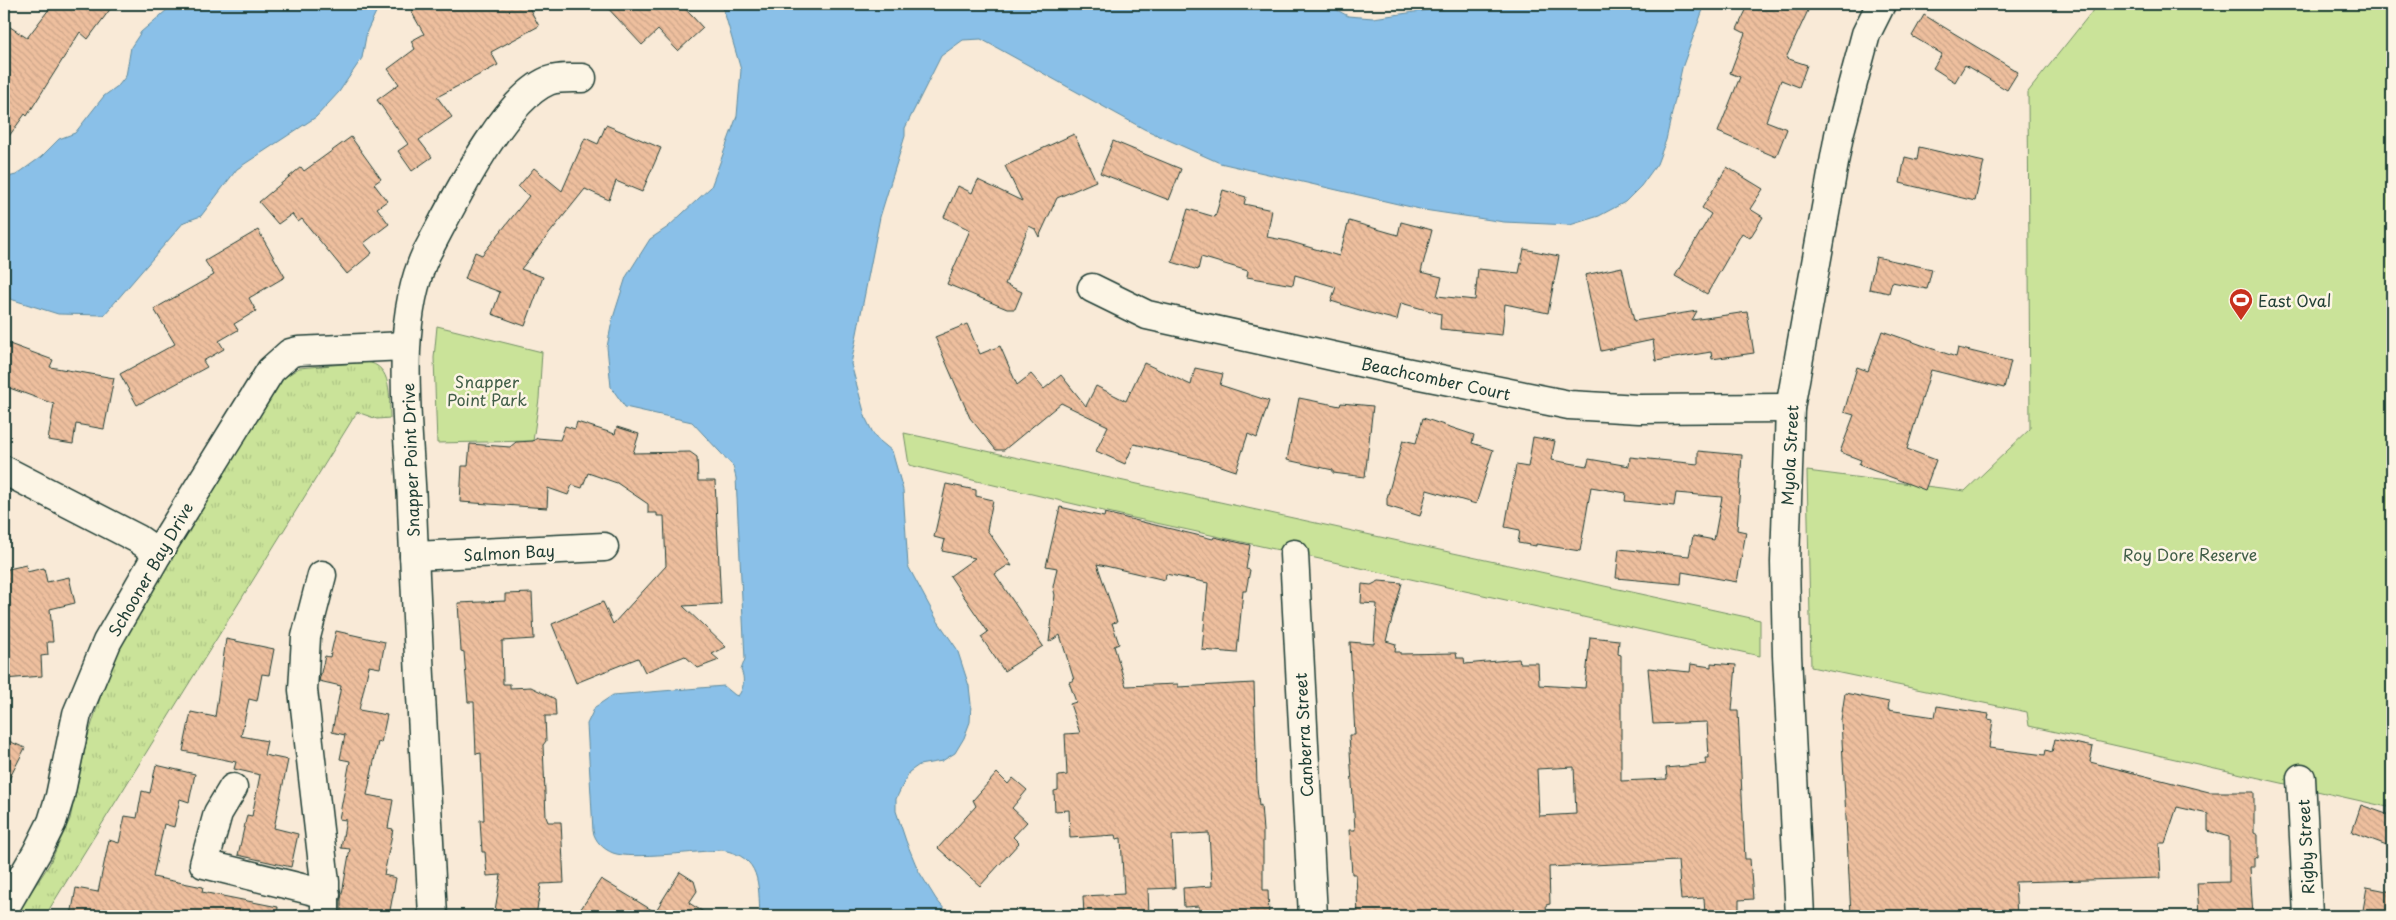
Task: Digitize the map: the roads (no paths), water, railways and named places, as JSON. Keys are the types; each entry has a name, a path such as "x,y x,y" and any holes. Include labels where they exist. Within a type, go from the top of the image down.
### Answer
{"street":[{"name":"Myola Street","path":"1800,916 1787,662 1785,572 1790,408 1839,136 1866,34 1881,4"},
{"name":"Snapper Point Drive","path":"433,916 405,346 411,302 421,265 496,132 515,106 537,87 555,79 582,78"},
{"name":"Beachcomber Court","path":"1092,288 1147,315 1400,371 1569,405 1639,409 1790,408"},
{"name":"Schooner Bay Drive","path":"4,909 38,852 52,822 60,796 74,725 96,664 118,620 158,552 276,364 290,353 298,351 405,346"},
{"path":"4,470 138,539 158,552"},
{"name":"Salmon Bay","path":"414,556 604,548"},
{"name":"Canberra Street","path":"1294,554 1313,916"},
{"path":"232,788 216,820 204,864 325,905 303,690 306,637 322,575"},
{"name":"Rigby Street","path":"2301,778 2308,916"}],"water":[{"path":"174,4 387,4 377,10 367,31 362,58 339,92 316,117 237,169 201,216 184,222 104,315 58,314 4,297 4,178 16,175 41,157 59,139 75,133 104,96 119,85 126,76 131,47 141,32"},
{"path":"722,4 1326,4 1348,16 1373,18 1443,8 1448,4 1705,4 1682,68 1666,140 1657,164 1641,186 1625,202 1599,216 1570,225 1504,222 1424,210 1220,163 1144,129 981,39 963,40 941,56 905,128 905,136 880,217 851,364 866,419 875,437 892,451 903,490 908,566 937,620 957,649 969,686 970,722 964,738 955,753 942,761 919,765 909,772 896,799 896,811 918,870 936,899 950,916 760,916 758,883 755,874 745,859 735,854 722,850 635,856 613,853 600,844 593,831 587,724 595,707 613,695 724,686 738,696 743,687 741,670 745,659 736,478 733,466 692,422 625,407 611,387 607,347 612,321 626,277 650,239 668,227 711,187 737,116 741,70"}],"place":[{"name":"East Oval","path":"2241,321"}],"park label":[{"name":"Snapper Point Park","path":"487,390"},
{"name":"Roy Dore Reserve","path":"2190,554"}]}
